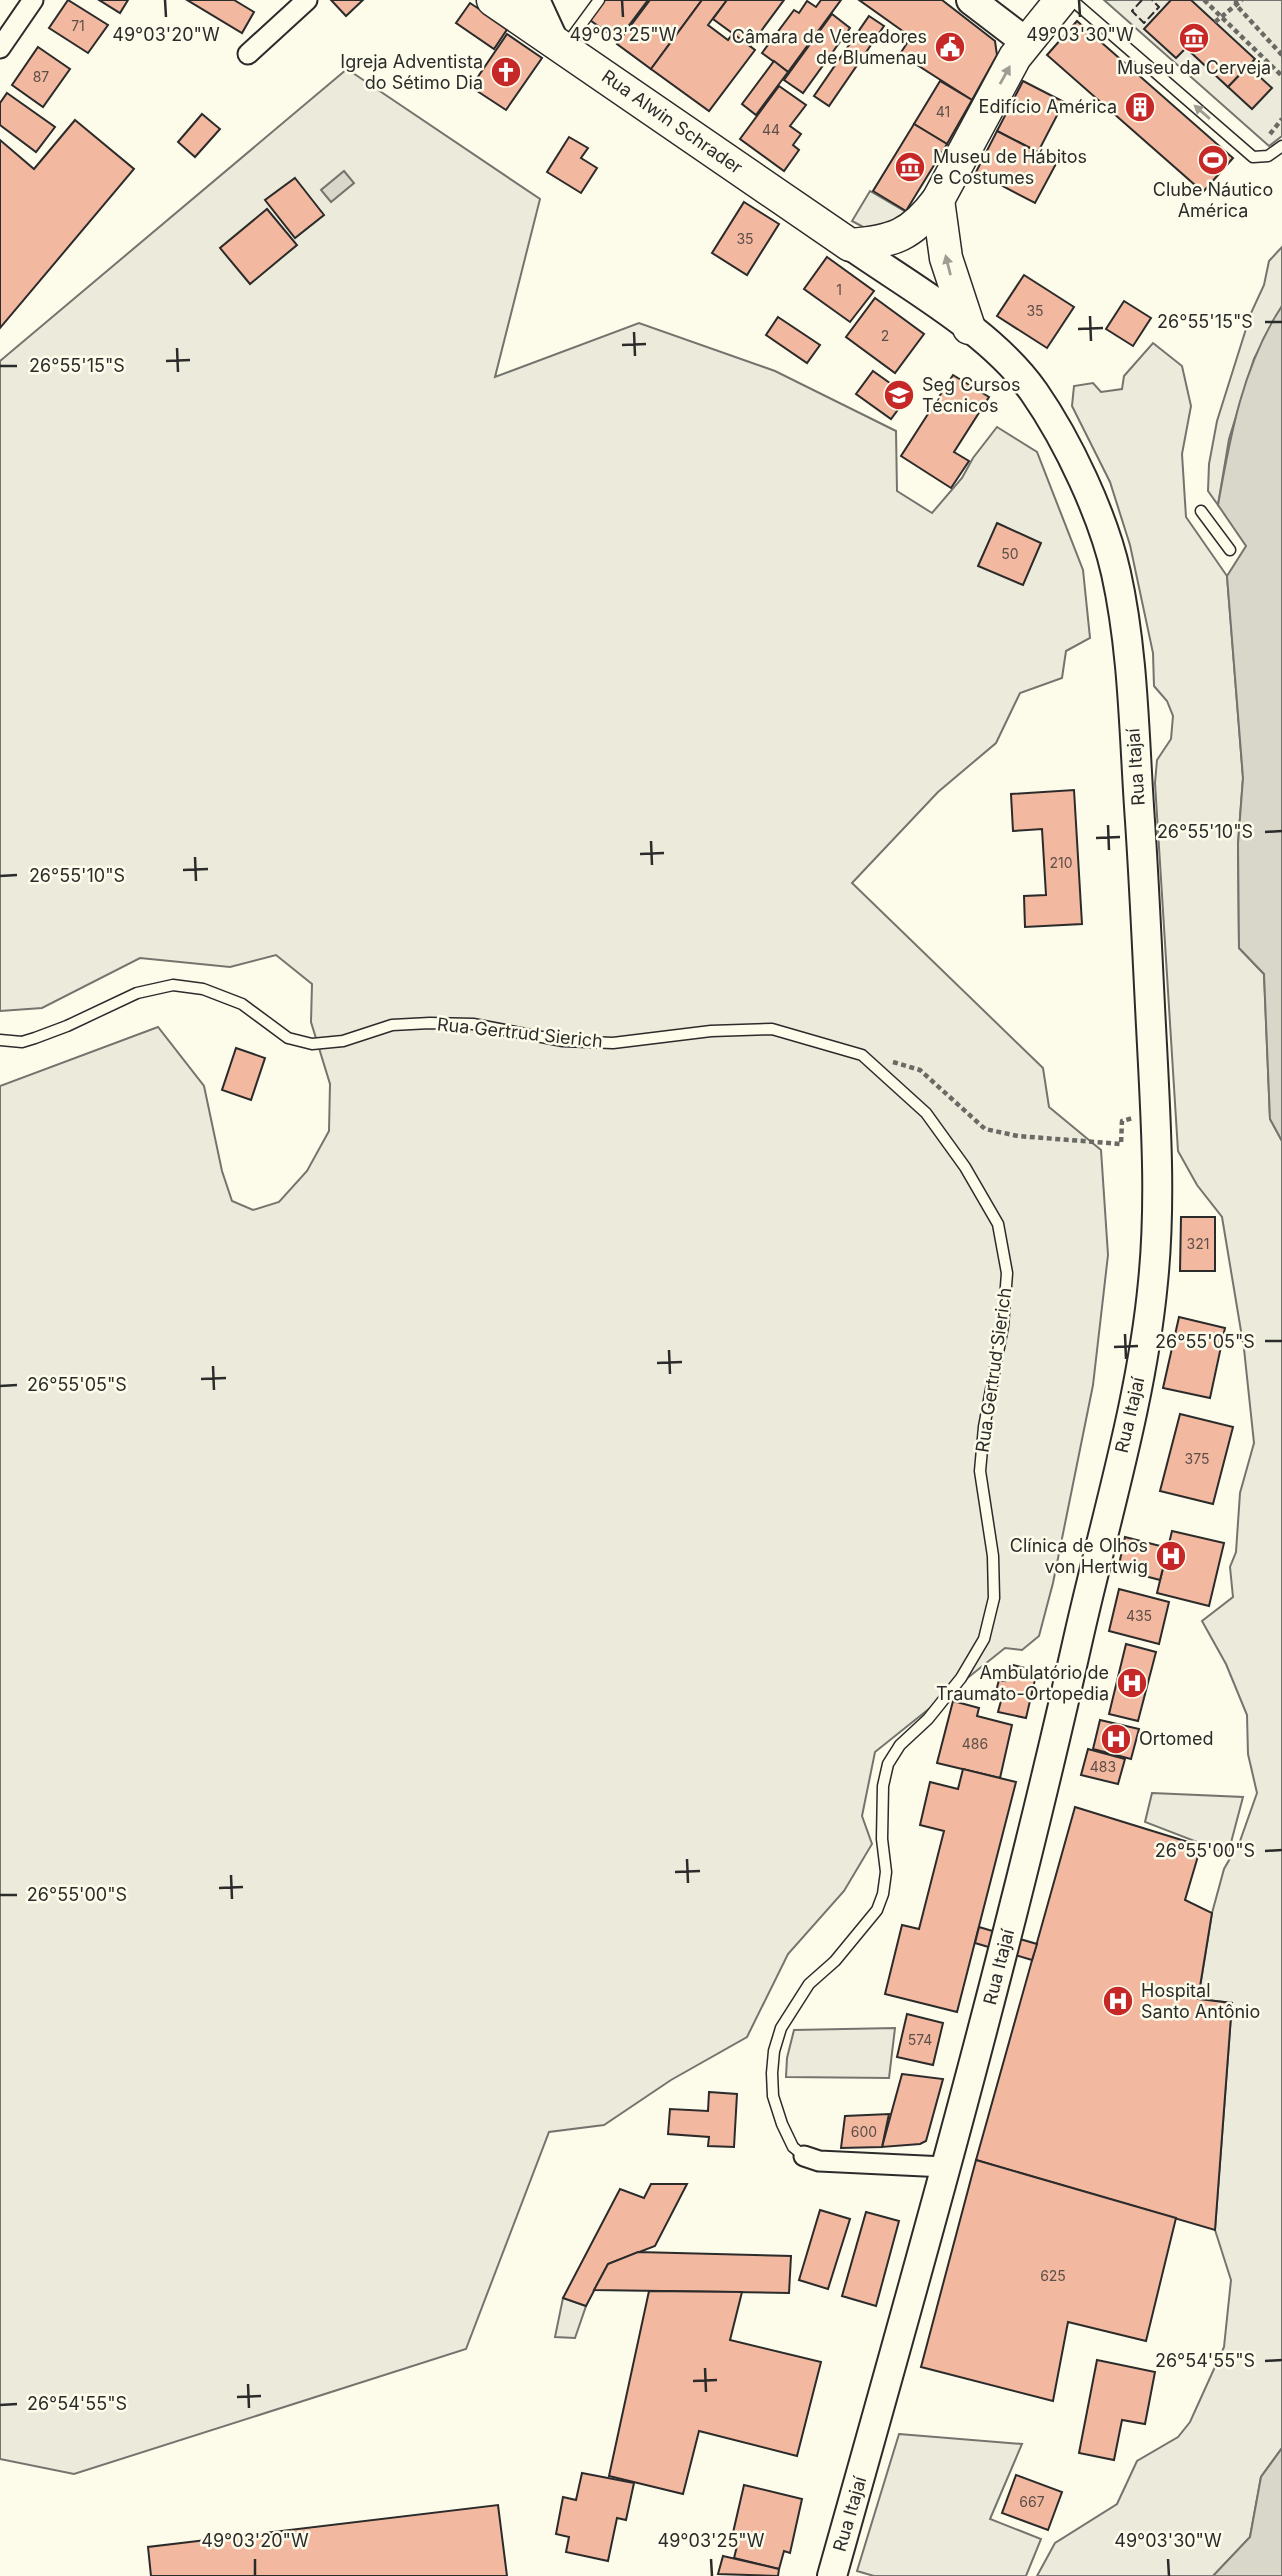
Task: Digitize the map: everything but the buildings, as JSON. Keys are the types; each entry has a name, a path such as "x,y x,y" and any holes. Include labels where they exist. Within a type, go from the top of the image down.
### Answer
{"main road":[{"name":"Rua Alwin Schrader","path":"493,0 850,245"},
{"path":"535,0 558,43"},
{"path":"971,0 1026,42"},
{"path":"850,245 882,243 906,233 924,219 938,200 1003,78 1026,42 1061,0"},
{"path":"938,200 946,258 968,328"},
{"name":"Rua Itajaí","path":"832,2576 992,1996 1042,1800 1136,1394 1153,1282 1157,1216 1156,1118 1142,845 1125,626 1116,573 1105,534 1091,498 1037,397 1018,371 968,328 850,245"}],"street":[{"path":"0,48 33,0"},
{"path":"248,54 307,0"},
{"name":"Rua Gertrud Sierich","path":"804,2156 819,2161 945,2167"}],"lane":[{"path":"558,43 599,0"},
{"path":"1072,0 1253,157 1268,156 1282,146"},
{"path":"1201,511 1230,550"},
{"name":"Rua Gertrud Sierich","path":"0,1040 22,1042 67,1026 136,993 173,985 203,989 242,1004 288,1038 312,1044 343,1041 392,1025 430,1023 473,1024 562,1041 613,1043 711,1031 772,1029 862,1055 926,1113 965,1167 998,1224 1007,1272 1003,1326 984,1427 980,1471 993,1556 994,1598 984,1639 961,1678 928,1718 900,1745 888,1764 883,1786 886,1872 883,1894 877,1910 835,1961 809,1984 781,2028 773,2062 773,2096 793,2147 804,2156"}],"path":[{"path":"1203,0 1282,76"},
{"path":"1215,22 1242,0"},
{"path":"1236,3 1282,55"},
{"path":"862,1055 920,1070 985,1129 1018,1136 1121,1144 1122,1121 1135,1118 1134,1104"}],"shaded area":[{"path":"1104,0 1282,0 1282,136 1269,146"},
{"path":"347,69 540,199 495,377 639,323 775,371 896,431 897,491 932,513 962,478 973,458 997,427 1037,452 1083,570 1090,638 1066,651 1062,678 1020,693 996,743 938,792 852,883 1043,1068 1049,1107 1101,1150 1108,1255 1093,1385 1053,1583 1039,1636 1022,1650 1005,1648 875,1752 862,1816 872,1844 844,1891 788,1954 747,2037 671,2080 604,2125 549,2132 466,2349 74,2474 0,2459 0,1086 158,1027 204,1086 222,1171 232,1201 253,1210 279,1202 307,1171 329,1131 330,1084 311,1022 312,984 276,955 230,967 140,958 42,1008 0,1011 0,361"},
{"path":"344,171 354,183 331,202 321,190"},
{"path":"870,191 906,212 898,221 865,228 852,221"},
{"path":"1282,247 1282,306 1254,359 1229,439 1218,505 1208,491 1209,464 1217,421 1251,313 1264,285 1269,261"},
{"path":"1282,306 1282,1141 1270,1119 1264,974 1239,948 1238,844 1243,778 1227,576 1246,546 1218,505 1233,427 1248,377 1257,352"},
{"path":"1153,343 1182,366 1191,406 1182,454 1186,517 1227,576 1243,778 1238,844 1239,948 1264,974 1270,1119 1282,1141 1282,2448 1261,2477 1250,2537 1213,2576 1037,2576 1055,2543 1117,2504 1137,2461 1178,2437 1190,2422 1224,2347 1231,2280 1215,2230 1232,2003 1198,1999 1212,1913 1224,1869 1240,1841 1257,1793 1248,1754 1247,1715 1226,1664 1202,1621 1233,1597 1230,1567 1236,1552 1240,1493 1254,1443 1244,1349 1222,1217 1197,1185 1178,1151 1155,783 1157,760 1171,739 1173,716 1167,701 1154,686 1153,653 1130,545 1110,482 1072,406 1074,386 1093,383 1101,392 1122,389 1124,376"},
{"path":"1152,1793 1243,1797 1228,1854 1145,1822"},
{"path":"895,2028 889,2078 786,2077 787,2058 794,2030"},
{"path":"563,2298 586,2306 575,2338 555,2337"},
{"path":"899,2434 1022,2444 990,2519 1041,2539 1026,2576 874,2576 857,2571"},
{"path":"1282,2448 1282,2576 1213,2576 1250,2537 1261,2477"}],"fence":[{"path":"1142,0 1132,11 1144,23 1159,7 1152,0"}],"place":[{"name":"Museu da Cerveja","path":"1194,38"},
{"name":"Câmara de Vereadores de Blumenau","path":"950,47"},
{"name":"Igreja Adventista do Sétimo Dia","path":"506,72"},
{"name":"Edifício América","path":"1140,107"},
{"name":"Clube Náutico América","path":"1213,160"},
{"name":"Museu de Hábitos e Costumes","path":"910,167"},
{"name":"Seg Cursos Técnicos","path":"899,395"},
{"name":"Clínica de Olhos von Hertwig","path":"1171,1556"},
{"name":"Ambulatório de Traumato-Ortopedia","path":"1132,1683"},
{"name":"Ortomed","path":"1116,1739"},
{"name":"Hospital Santo Antônio","path":"1118,2001"}]}
